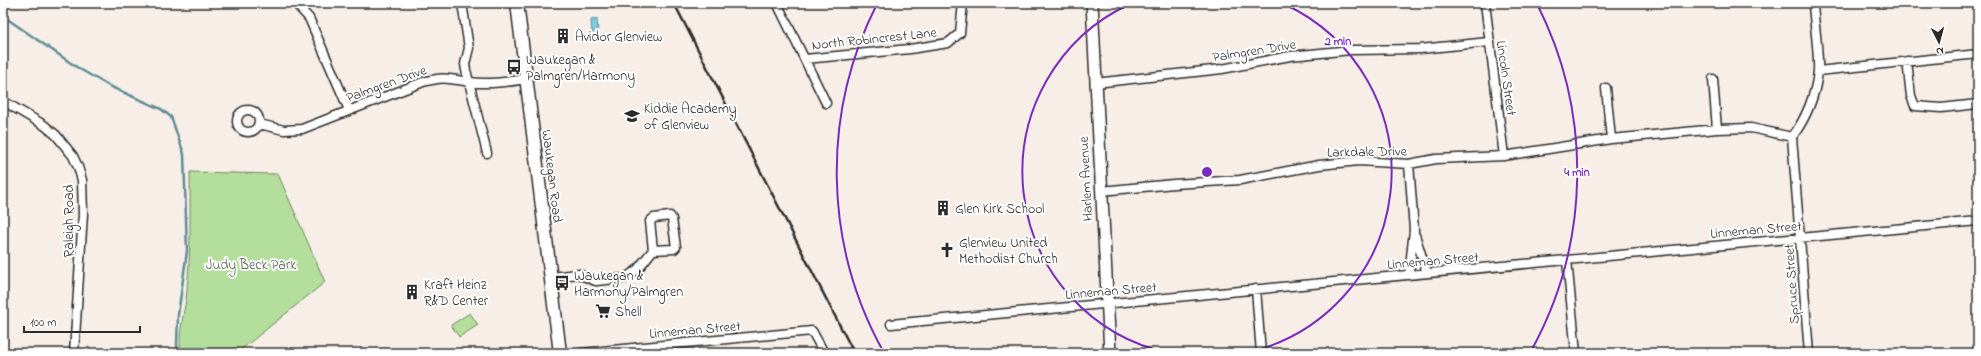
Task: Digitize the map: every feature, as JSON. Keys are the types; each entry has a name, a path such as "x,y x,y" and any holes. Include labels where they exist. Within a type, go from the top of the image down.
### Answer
{"main road":[{"name":"Waukegan Road","path":"517,3 560,353"},
{"name":"Harlem Avenue","path":"1092,3 1106,304 1110,353"}],"street":[{"path":"295,3 309,18 349,110"},
{"path":"462,3 469,48 465,64 487,153"},
{"path":"776,3 826,103"},
{"name":"North Robincrest Lane","path":"805,59 910,49 948,43 960,33 963,3"},
{"name":"Lincoln Street","path":"1485,3 1504,156"},
{"path":"1792,137 1799,127 1813,95 1818,71 1813,3"},
{"name":"Palmgren Drive","path":"1095,83 1222,69 1290,56 1351,50 1420,49 1489,42"},
{"path":"1818,71 1978,54"},
{"path":"1907,61 1911,96 1915,106 1941,108 1978,104"},
{"name":"Palmgren Drive","path":"259,124 284,130 302,130 349,110 437,78 450,78 470,83 512,82 526,79"},
{"path":"1713,79 1717,129"},
{"path":"1606,88 1611,139"},
{"name":"Raleigh Road","path":"3,101 44,125 56,135 73,156 82,180 83,214 74,353"},
{"name":"Larkdale Drive","path":"1101,191 1174,184 1240,180 1319,164 1359,161 1409,164 1436,159 1504,156 1611,139 1717,129 1751,128 1792,137"},
{"name":"Spruce Street","path":"1792,137 1809,353"},
{"path":"1409,164 1414,230 1409,275"},
{"path":"551,277 578,274 596,281 625,278 637,270 653,250 650,221 654,218 670,216 672,219 676,247 674,249 653,250"},
{"name":"Linneman Street","path":"891,324 1978,221"},
{"path":"1414,230 1427,273"},
{"path":"1567,260 1576,353"},
{"path":"1256,290 1262,353"},
{"name":"Linneman Street","path":"581,353 812,331 824,353"}],"green space":[{"name":"Judy Beck Park","path":"190,172 278,174 325,282 237,353 181,353 180,337 186,297 189,260"},
{"path":"470,313 478,325 459,337 451,325"}],"water":[{"path":"597,19 598,32 592,33 591,20"}],"waterway":[{"path":"3,16 78,68 109,86 161,109 171,117 184,154 187,251 178,315 178,353"}],"railway":[{"path":"674,3 854,353"}],"place":[{"name":"Avidor Glenview","path":"563,36"},
{"name":"Waukegan & Palmgren/Harmony","path":"514,67"},
{"name":"Kiddie Academy of Glenview","path":"632,116"},
{"name":"Glen Kirk School","path":"943,208"},
{"name":"Glenview United Methodist Church","path":"947,250"},
{"name":"Waukegan & Harmony/Palmgren","path":"562,283"},
{"name":"Kraft Heinz R&D Center","path":"412,292"},
{"name":"Shell","path":"603,311"}]}
